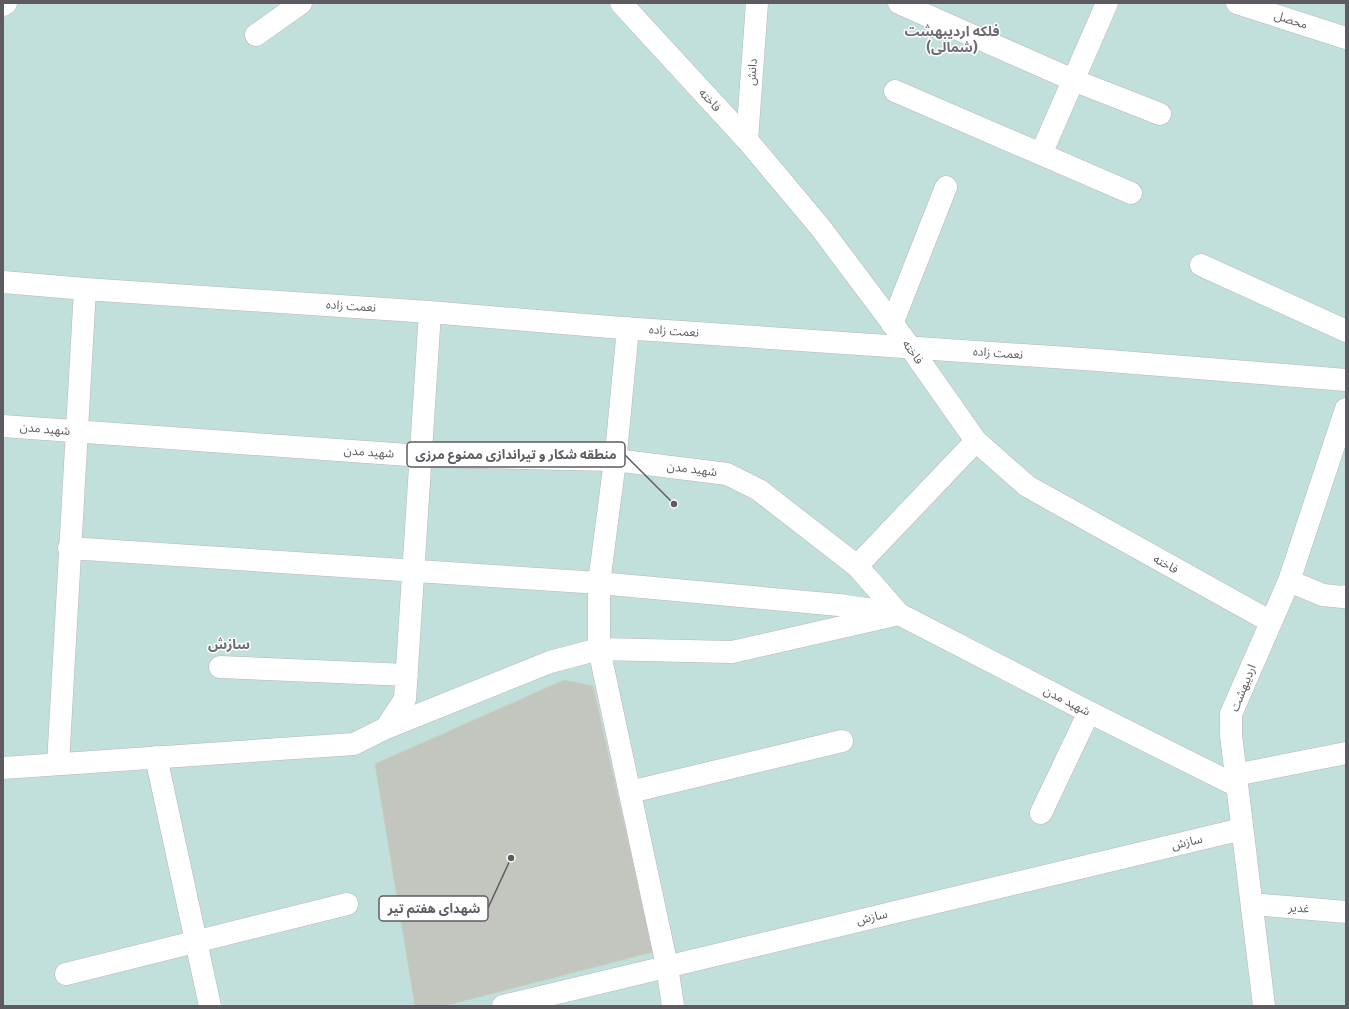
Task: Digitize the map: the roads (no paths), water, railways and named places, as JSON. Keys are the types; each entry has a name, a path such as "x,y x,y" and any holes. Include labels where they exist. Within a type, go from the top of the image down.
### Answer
{"street":[{"path":"256,35 301,3"},
{"name":"فاخته","path":"621,3 747,140 820,227 910,347 976,441 1027,486 1271,622"},
{"name":"دانش","path":"747,140 757,3"},
{"path":"899,3 1073,80 1160,114"},
{"path":"1041,154 1107,3"},
{"name":"محصل","path":"1237,3 1346,38"},
{"path":"895,91 1131,193"},
{"path":"892,324 946,186"},
{"path":"1201,265 1346,331"},
{"name":"نعمت زاده","path":"3,282 85,289 430,312 628,328 1097,360 1346,380"},
{"path":"58,764 69,548 85,289"},
{"path":"386,728 405,699 422,456 430,312"},
{"path":"628,328 615,460 599,583 599,648 667,966 673,1006"},
{"name":"اردیبهشت","path":"1264,1006 1236,781 1231,735 1231,714 1289,581 1346,409"},
{"name":"شهید مدن","path":"3,426 422,456 615,460 727,474 759,490 857,566 899,614"},
{"path":"857,566 976,441"},
{"name":"شهید مدن","path":"69,548 599,583 838,605 899,614 1089,712 1236,781"},
{"path":"1289,581 1323,595 1346,596"},
{"path":"3,768 354,744 386,728 550,662 599,648 732,652 899,614"},
{"path":"220,667 407,675"},
{"path":"1041,812 1089,712"},
{"path":"630,792 842,741"},
{"path":"1236,781 1346,753"},
{"path":"156,757 210,1006"},
{"name":"سازش","path":"503,1006 1242,828"},
{"path":"66,974 347,904"},
{"name":"غدیر","path":"1252,904 1346,912"}],"place":[{"name":"منطقه شکار و تیراندازی ممنوع مرزی","path":"674,504"},
{"name":"شهدای هفتم تیر","path":"511,858"}],"district":[{"name":"فلکه اردیبهشت (شمالی)","path":"952,40"},
{"name":"سازش","path":"229,644"}]}
